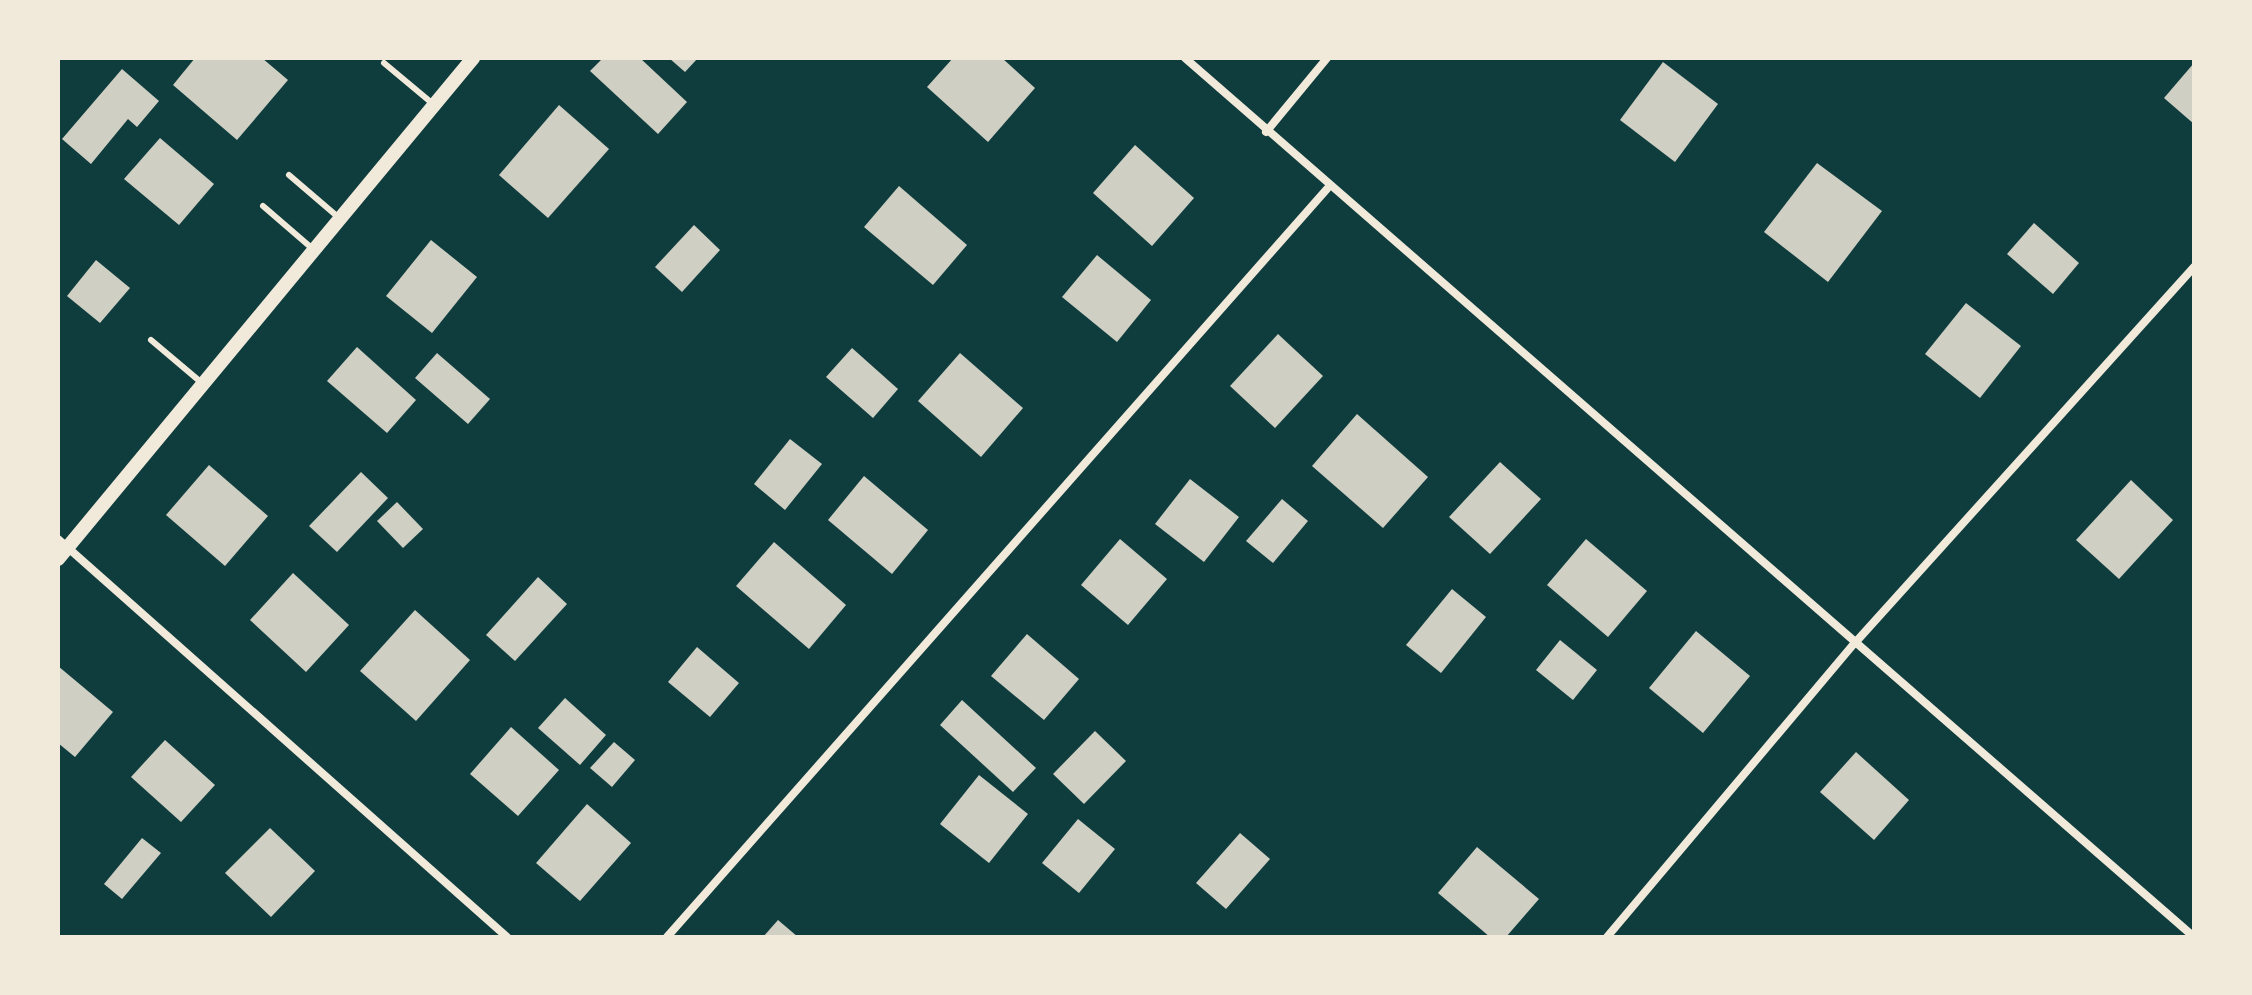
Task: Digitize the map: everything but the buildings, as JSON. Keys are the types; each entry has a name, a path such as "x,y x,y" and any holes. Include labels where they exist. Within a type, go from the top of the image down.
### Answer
{"street":[{"path":"473,58 203,384 61,548 507,937"},
{"path":"1185,58 1327,189 2194,937"},
{"path":"1266,132 1327,58"},
{"path":"667,937 1327,189"},
{"path":"1607,937 1854,644 2194,267"}],"lane":[{"path":"384,63 434,105"},
{"path":"289,175 340,218"},
{"path":"263,206 314,250"},
{"path":"151,340 203,384"}]}
